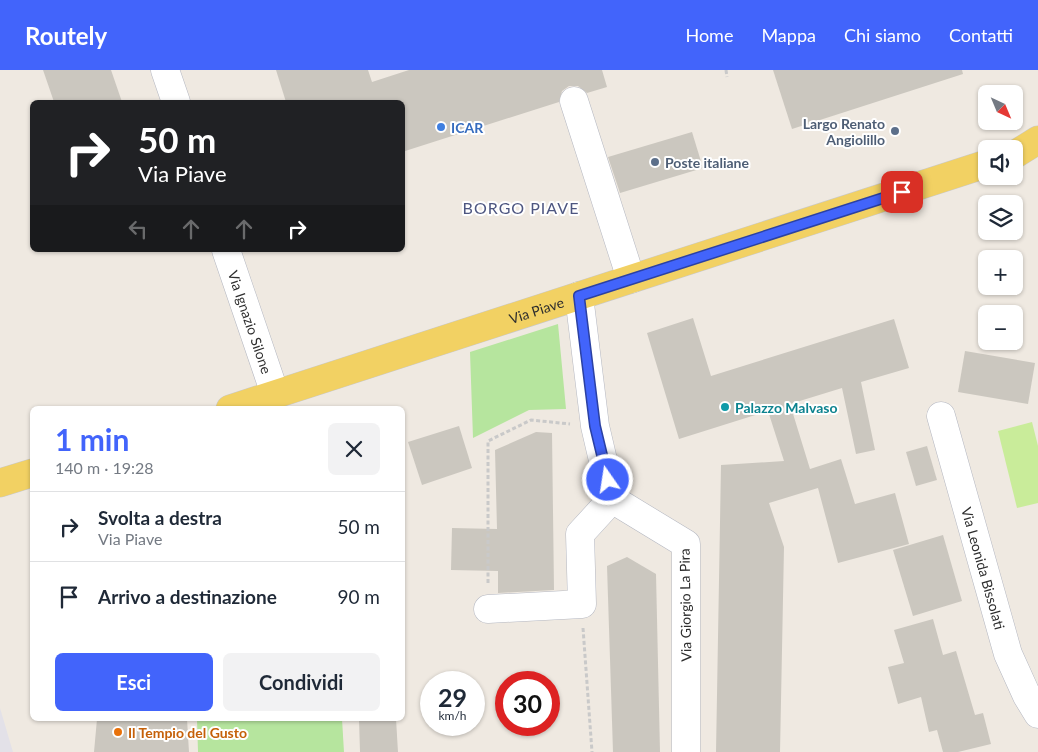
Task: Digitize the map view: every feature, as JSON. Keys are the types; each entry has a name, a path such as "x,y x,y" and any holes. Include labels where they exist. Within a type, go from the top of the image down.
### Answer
{"main road":[{"path":"1023,149 1038,140"},
{"path":"1023,152 1038,146"},
{"name":"Via Piave","path":"239,406 978,167"},
{"path":"0,483 30,474"}],"street":[{"path":"165,70 175,100"},
{"path":"574,101 631,279"},
{"path":"1023,154 1038,153"},
{"name":"Via Ignazio Silone","path":"227,252 275,394"},
{"path":"488,608 582,604 580,534 612,499 595,426 579,296"},
{"name":"Via Leonida Bissolati","path":"941,416 1008,654 1027,696 1038,714"},
{"name":"Via Giorgio La Pira","path":"612,499 686,544 686,752"}],"path":[{"path":"726,70 728,77"},
{"path":"488,608 488,441 531,420 595,426"},
{"path":"582,604 592,752"}],"shaded area":[{"path":"0,708 13,752 0,752"}],"green space":[{"path":"558,324 566,409 529,410 473,438 470,352"},
{"path":"1032,422 1038,446 1038,503 1017,508 998,431"},
{"path":"197,721 342,721 344,752 198,752"}],"building":[{"path":"43,70 111,70 121,100 53,100"},
{"name":"ICAR","path":"276,70 368,70 372,82 409,70 602,70 607,87 587,93 578,86 569,86 562,91 559,102 405,151 405,100 285,100"},
{"path":"773,70 962,70 963,74 792,129"},
{"name":"Poste italiane","path":"692,132 703,168 620,193 608,157"},
{"path":"693,318 711,376 894,319 909,368 861,382 875,450 856,454 842,388 790,404 810,469 841,459 855,504 895,493 909,544 838,563 818,488 769,503 784,547 780,752 716,752 721,465 784,461 768,411 679,439 647,333"},
{"path":"965,351 1035,363 1028,404 958,392"},
{"path":"459,426 472,468 422,485 408,442"},
{"path":"536,432 552,433 554,590 498,593 498,571 451,570 452,528 497,529 495,450"},
{"path":"927,446 937,480 916,486 906,452"},
{"path":"943,535 962,601 913,616 893,550"},
{"path":"627,557 656,574 660,752 613,752 607,566"},
{"path":"933,619 943,655 956,651 975,715 983,713 991,744 958,752 943,752 937,730 929,732 921,697 898,704 888,667 904,663 894,630"},
{"path":"97,721 187,721 189,752 94,752"},
{"path":"359,721 396,721 398,752 360,752"}],"place":[{"name":"ICAR","path":"441,127"},
{"name":"Largo Renato Angiolillo","path":"895,131"},
{"name":"Poste italiane","path":"655,162"},
{"name":"Palazzo Malvaso","path":"725,407"},
{"name":"Il Tempio del Gusto","path":"118,732"}],"district":[{"name":"BORGO PIAVE","path":"521,207"}],"route":[{"path":"608,480 595,426 579,296 902,192"}]}
